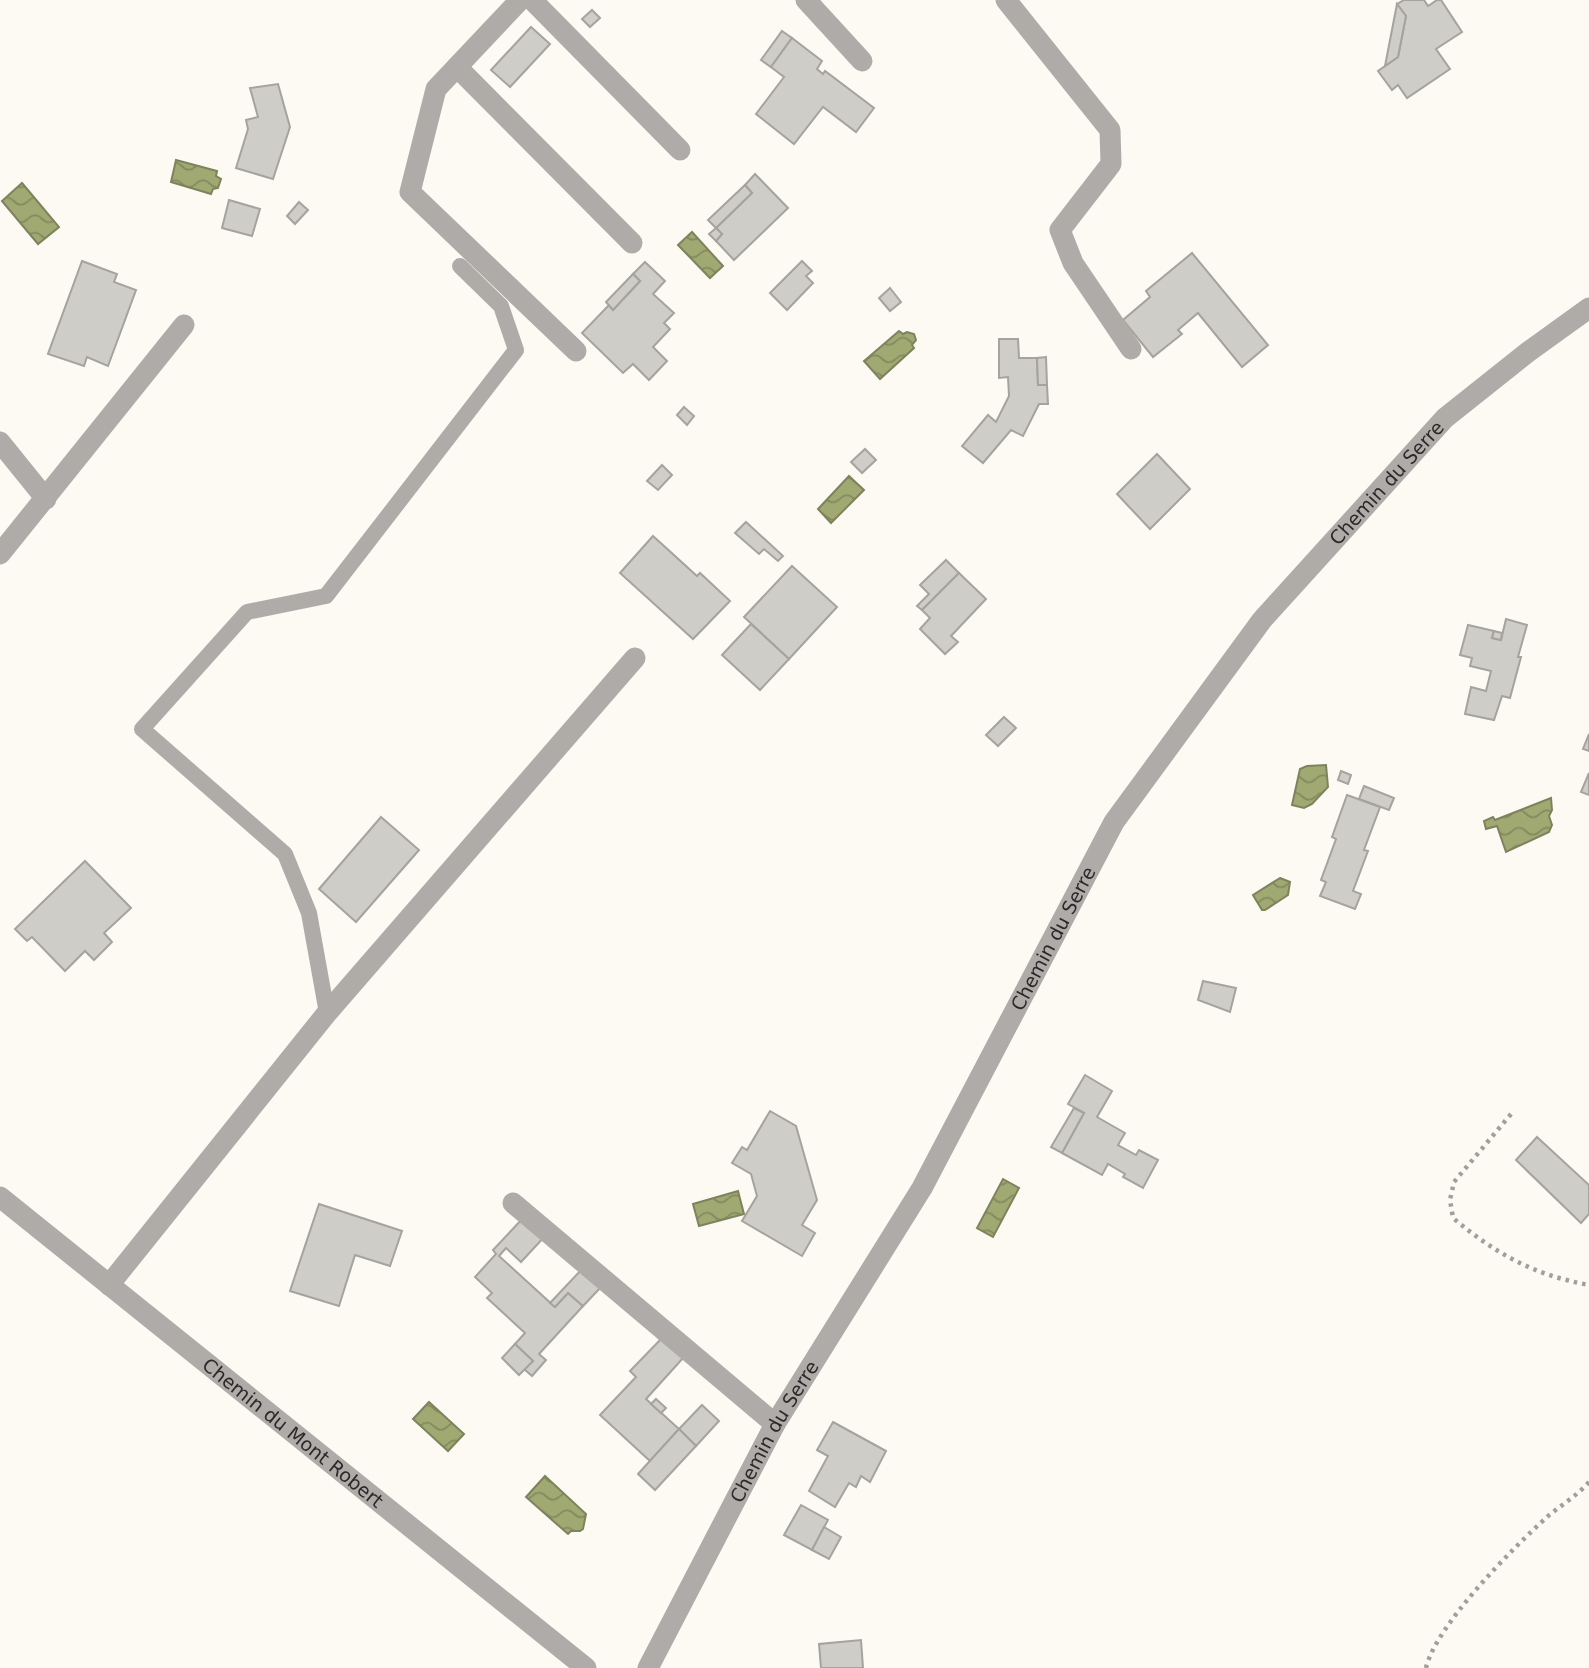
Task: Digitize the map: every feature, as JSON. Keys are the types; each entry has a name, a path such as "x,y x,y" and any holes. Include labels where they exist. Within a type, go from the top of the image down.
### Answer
{"street":[{"path":"520,0 436,89 410,192 576,351"},
{"path":"532,0 680,150"},
{"path":"806,0 862,61"},
{"path":"1006,0 1110,130 1111,163 1060,230 1073,263 1131,349"},
{"path":"457,67 632,243"},
{"name":"Chemin du Serre","path":"648,1668 775,1424 922,1188 1114,822 1262,620 1445,418 1589,308"},
{"path":"0,554 184,326"},
{"path":"0,443 46,499"},
{"path":"109,1286 327,1013 635,658"},
{"name":"Chemin du Mont Robert","path":"0,1197 586,1668"},
{"path":"513,1203 775,1424"}],"lane":[{"path":"327,1013 309,913 285,854 142,729 247,612 326,596 516,350 501,306 460,266"}],"path":[{"path":"1511,1114 1454,1182 1450,1200 1453,1218 1500,1253 1557,1279 1589,1285"},
{"path":"1426,1668 1439,1637 1468,1601 1518,1545 1589,1482"}],"water":[{"path":"176,160 217,171 216,176 221,179 218,188 213,189 211,194 171,182"},
{"path":"22,183 59,227 38,244 2,201"},
{"path":"692,232 723,266 710,278 678,245"},
{"path":"899,331 903,334 914,334 914,348 880,379 864,361"},
{"path":"849,476 864,490 831,523 818,509"},
{"path":"1326,765 1328,787 1312,804 1304,808 1292,805 1300,769"},
{"path":"1551,798 1552,810 1549,816 1552,825 1549,832 1506,852 1497,826 1486,829 1484,821 1493,817 1495,820"},
{"path":"1280,878 1290,882 1288,895 1262,910 1253,895"},
{"path":"1003,1179 1019,1188 993,1237 977,1228"},
{"path":"738,1191 744,1214 699,1226 693,1204"},
{"path":"429,1402 464,1434 448,1451 413,1419"},
{"path":"545,1476 586,1514 583,1529 568,1534 526,1497"}],"building":[{"path":"1404,0 1424,0 1428,6 1441,0 1462,32 1436,49 1450,69 1407,98 1398,85 1392,90 1378,71 1398,57 1406,16 1397,4"},
{"path":"1397,4 1406,16 1398,57 1385,66"},
{"path":"592,10 600,18 590,27 582,19"},
{"path":"531,27 550,44 510,87 491,70"},
{"path":"782,31 792,38 771,67 761,60"},
{"path":"792,38 822,61 817,69 823,74 825,71 874,108 856,132 823,107 794,144 756,114 784,77 771,67"},
{"path":"278,84 290,127 273,179 236,168 248,129 246,120 258,117 250,88"},
{"path":"755,174 788,208 734,260 716,241 722,234 716,228 752,193 745,185"},
{"path":"745,185 752,193 716,228 708,220"},
{"path":"229,200 260,209 252,236 222,228"},
{"path":"299,202 308,210 295,224 287,216"},
{"path":"716,228 722,234 716,241 709,234"},
{"path":"1192,253 1268,345 1242,367 1198,313 1178,330 1182,334 1153,357 1123,320 1150,297 1146,291"},
{"path":"82,261 117,274 114,282 136,290 108,366 87,357 84,366 48,354"},
{"path":"802,261 812,271 806,276 813,283 787,310 770,293"},
{"path":"645,262 665,281 653,294 674,313 664,323 670,329 653,347 667,361 649,380 633,364 623,373 582,333 609,305 613,310 640,281 633,274"},
{"path":"633,274 640,281 613,310 606,302"},
{"path":"890,288 901,302 890,311 879,298"},
{"path":"999,339 1018,339 1019,358 1037,358 1038,385 1047,385 1048,404 1039,404 1023,436 1011,430 983,463 962,446 988,415 996,422 1009,396 1008,377 999,378"},
{"path":"1046,357 1047,385 1038,385 1037,358"},
{"path":"684,407 694,416 687,425 677,415"},
{"path":"865,449 876,460 862,473 851,462"},
{"path":"1157,454 1190,489 1150,529 1117,494"},
{"path":"662,465 672,475 658,490 647,481"},
{"path":"746,522 783,556 778,561 764,549 759,554 735,533"},
{"path":"653,536 697,576 700,573 730,601 693,639 620,573"},
{"path":"946,560 959,573 922,610 917,606 929,594 920,585"},
{"path":"792,566 837,607 789,659 744,617"},
{"path":"959,573 986,599 951,636 958,642 945,654 920,629 930,618 922,610"},
{"path":"1506,619 1527,625 1510,698 1502,696 1494,720 1465,714 1471,687 1486,691 1491,671 1470,666 1472,658 1460,655 1468,625 1494,631 1492,638 1501,640"},
{"path":"751,624 789,659 760,690 722,655"},
{"path":"1494,631 1502,633 1501,640 1492,638"},
{"path":"1004,717 1016,728 998,746 986,735"},
{"path":"1589,734 1589,751 1583,749"},
{"path":"1341,771 1351,775 1348,784 1338,780"},
{"path":"1589,773 1589,795 1581,792"},
{"path":"1364,786 1394,798 1389,810 1359,799"},
{"path":"1347,795 1380,807 1353,891 1361,894 1355,909 1320,896 1326,882 1321,880 1336,839 1332,837"},
{"path":"381,817 419,850 356,922 319,889"},
{"path":"85,861 131,908 104,933 112,942 94,960 85,951 65,971 32,937 27,941 15,929"},
{"path":"1203,981 1236,988 1230,1012 1198,1000"},
{"path":"1085,1075 1112,1091 1097,1117 1125,1133 1118,1145 1136,1155 1139,1150 1158,1160 1143,1188 1123,1177 1125,1174 1108,1164 1102,1175 1062,1153 1084,1113 1068,1104"},
{"path":"1074,1108 1084,1113 1062,1153 1051,1147"},
{"path":"770,1111 796,1126 817,1200 802,1225 815,1233 802,1256 742,1221 757,1196 751,1174 732,1163 742,1147 747,1150"},
{"path":"1537,1137 1589,1185 1589,1214 1581,1223 1516,1160"},
{"path":"319,1204 402,1231 390,1266 355,1255 339,1306 290,1291"},
{"path":"525,1216 546,1235 521,1262 506,1248 499,1256 555,1307 568,1293 583,1306 539,1354 546,1360 532,1376 524,1369 533,1361 515,1344 525,1333 487,1298 492,1293 475,1277 496,1254 493,1250"},
{"path":"583,1268 602,1286 583,1306 568,1293 555,1307 550,1303"},
{"path":"663,1337 684,1357 646,1399 679,1429 650,1461 600,1415 636,1377 630,1371"},
{"path":"515,1344 533,1361 519,1375 502,1358"},
{"path":"656,1399 666,1408 661,1413 651,1404"},
{"path":"702,1405 719,1421 696,1446 679,1429"},
{"path":"833,1422 886,1451 870,1482 861,1476 856,1487 849,1483 835,1507 809,1491 828,1456 817,1450"},
{"path":"679,1429 696,1446 655,1490 638,1474"},
{"path":"801,1505 828,1520 812,1550 784,1535"},
{"path":"824,1527 841,1537 829,1559 812,1550"},
{"path":"861,1640 863,1668 821,1668 819,1644"}]}
